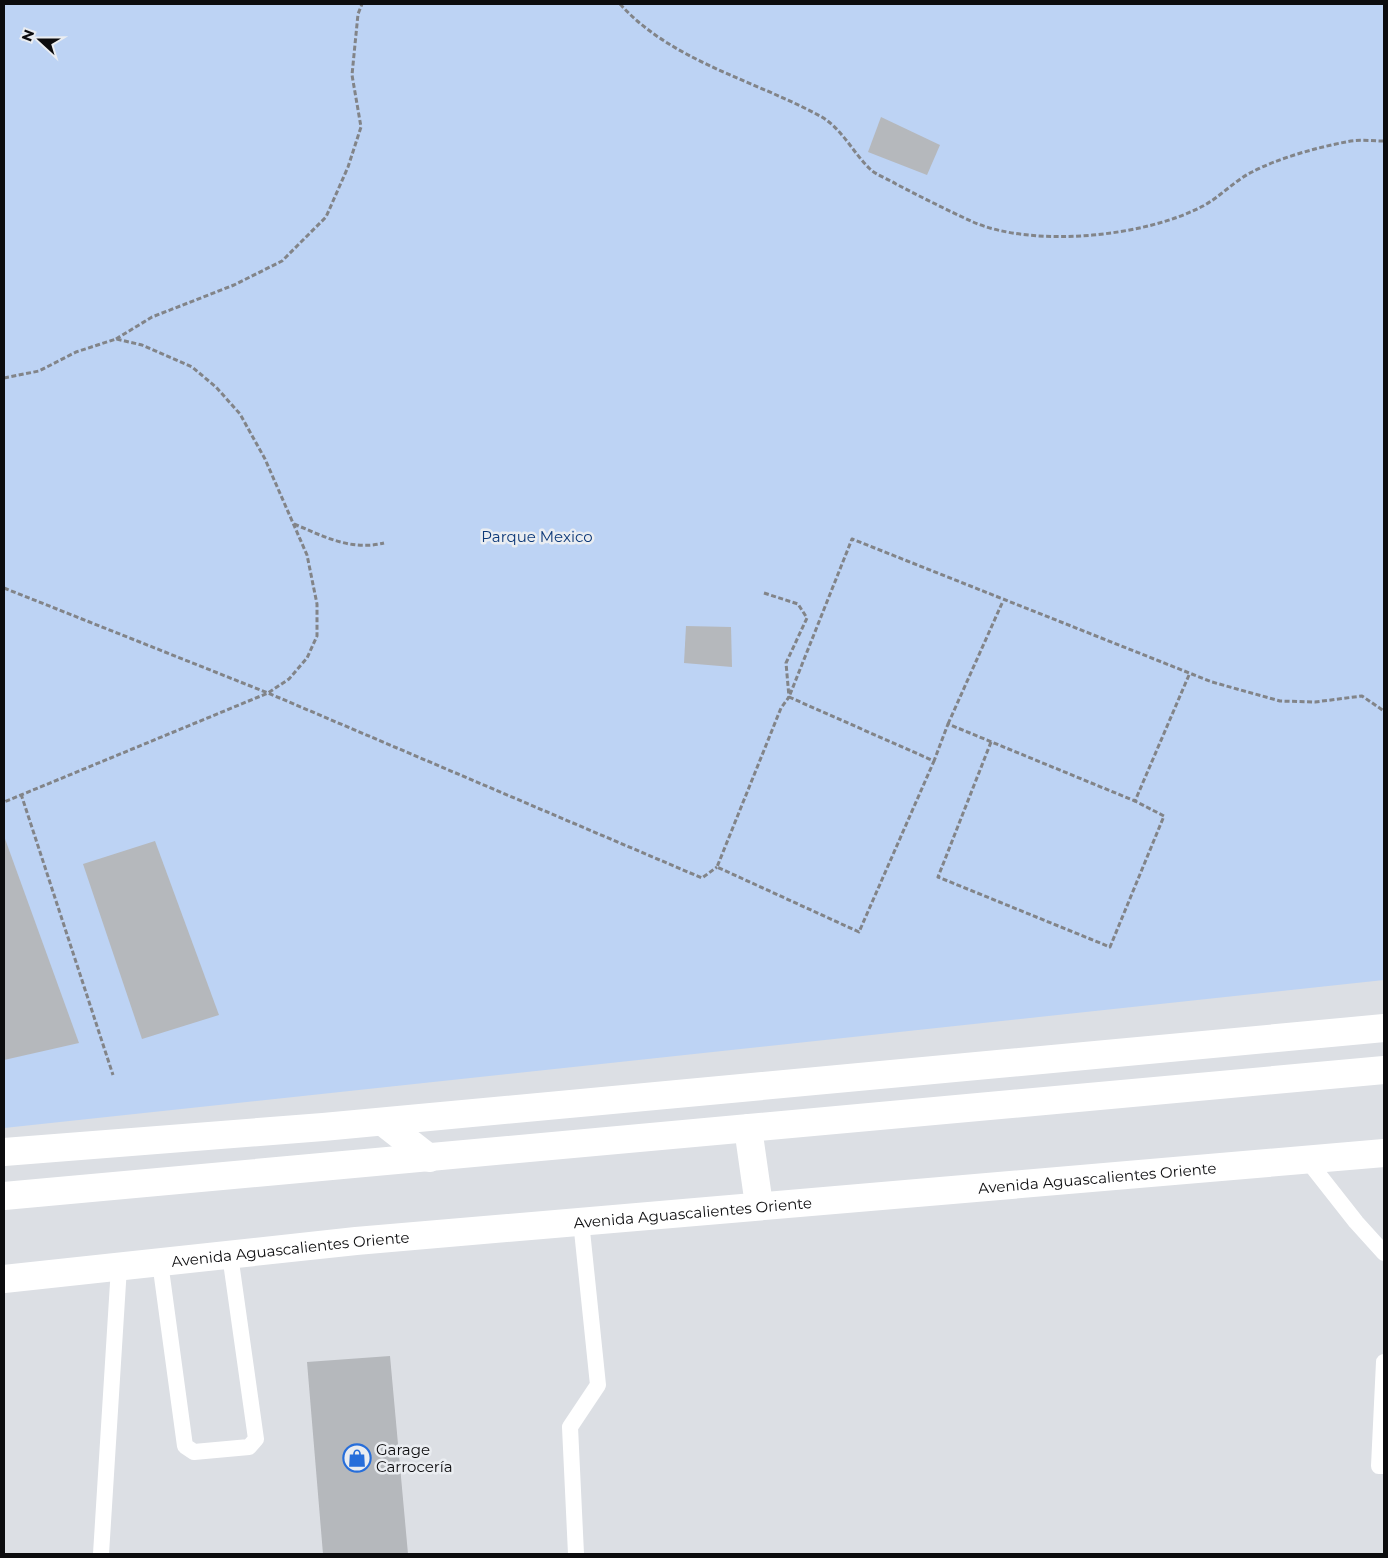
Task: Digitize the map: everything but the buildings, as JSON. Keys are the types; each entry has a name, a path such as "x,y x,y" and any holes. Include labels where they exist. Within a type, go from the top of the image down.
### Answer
{"main road":[{"path":"4,1152 383,1122 1384,1028"},
{"path":"4,1196 1384,1070"},
{"path":"383,1122 429,1158"},
{"path":"748,1128 759,1206"},
{"name":"Avenida Aguascalientes Oriente","path":"4,1278 582,1221 1308,1161 1384,1153"}],"lane":[{"path":"1308,1161 1356,1222 1384,1253"},
{"path":"576,1554 570,1427 598,1386 582,1221"},
{"path":"160,1262 185,1446 194,1452 249,1447 256,1439 230,1255"},
{"path":"101,1554 119,1267"},
{"path":"1384,1362 1379,1466 1384,1466"}],"path":[{"path":"4,378 39,371 76,352 116,339 152,317 234,285 282,261 326,217 348,168 361,127 352,76 358,14 362,4"},
{"path":"620,4 636,22 678,50 823,117 850,144 871,170 975,223 1011,233 1038,237 1071,236 1120,231 1164,221 1203,206 1260,168 1306,152 1348,141 1384,141"},
{"path":"4,802 268,693 289,679 307,658 317,636 317,604 307,555 265,459 240,414 216,387 192,367 142,345 116,339"},
{"path":"294,524 330,540 366,547 384,543"},
{"path":"4,588 268,693 702,878 717,868 781,708 789,697 852,539 1189,675 1280,701 1315,702 1362,696 1384,711"},
{"path":"764,592 798,604 807,618 786,663 789,697"},
{"path":"717,868 859,932 1002,601"},
{"path":"1135,801 1189,675"},
{"path":"789,697 934,760"},
{"path":"948,724 1135,801 1164,816 1110,947 938,877 991,742"},
{"path":"21,794 113,1075"}],"green space":[{"name":"Parque Mexico","path":"4,4 1384,4 1384,980 4,1128"}],"place":[{"name":"Garage Carrocería","path":"357,1458"}]}
